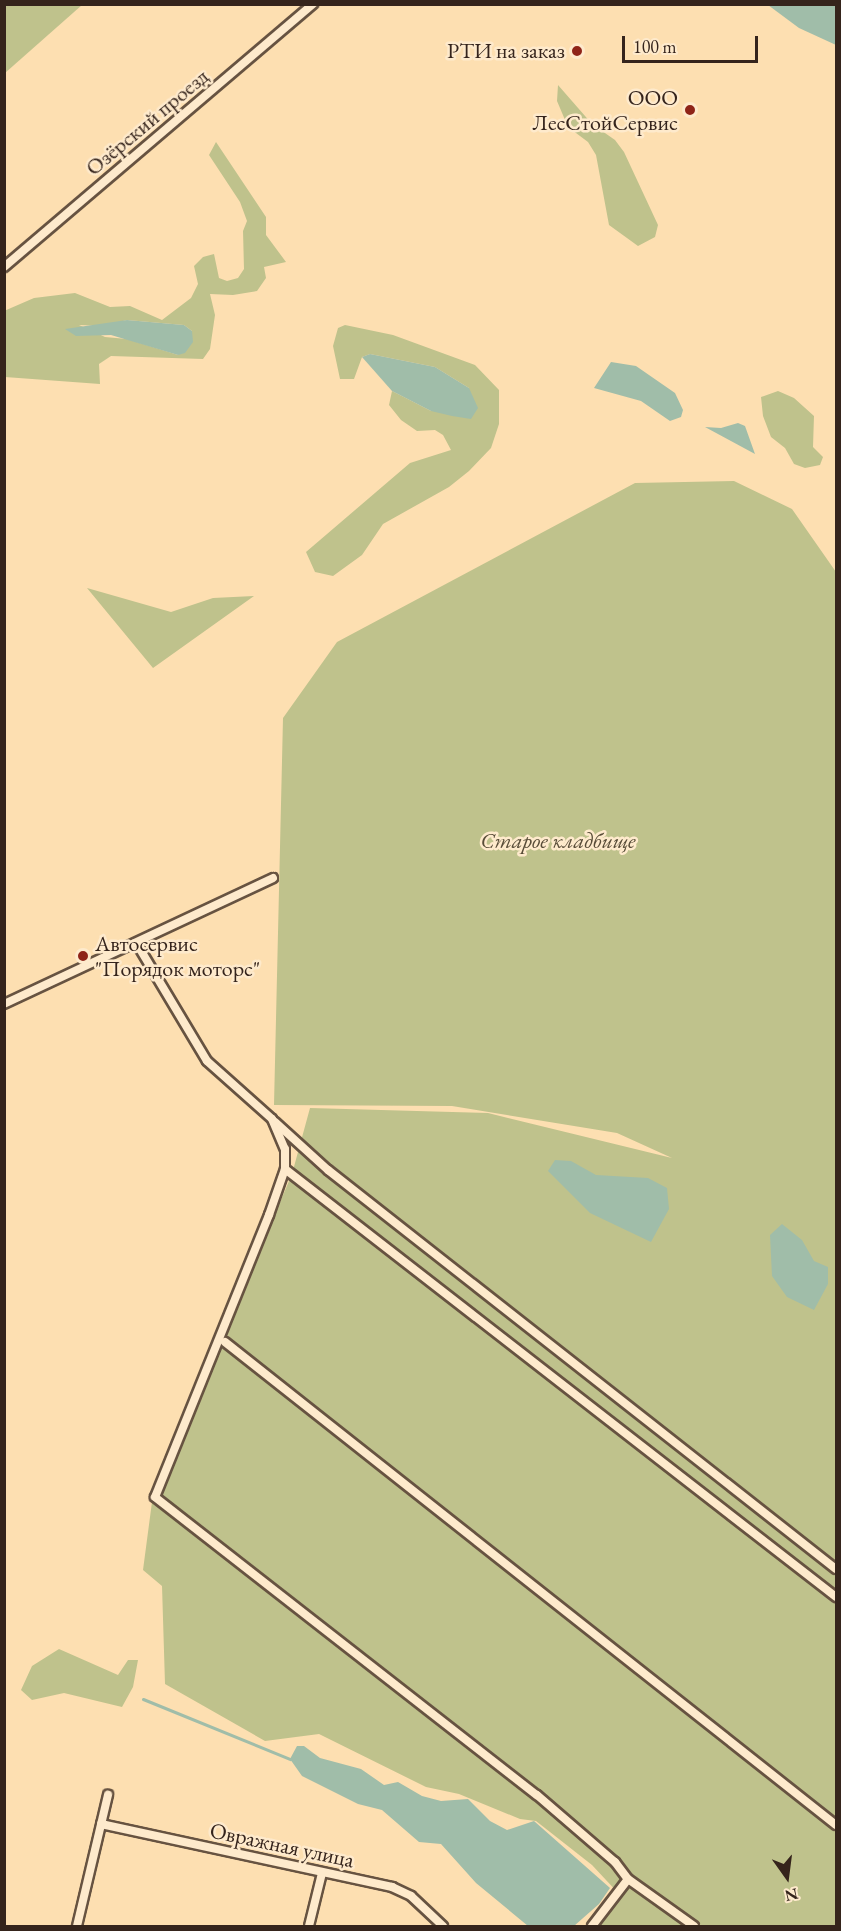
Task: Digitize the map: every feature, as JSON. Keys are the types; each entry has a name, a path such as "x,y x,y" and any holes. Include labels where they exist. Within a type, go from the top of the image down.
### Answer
{"street":[{"name":"Озёрский проезд","path":"4,267 313,4"},
{"path":"4,1004 137,944 273,878"},
{"path":"137,944 207,1061 328,1170 837,1569"},
{"path":"272,1119 285,1149 285,1169 155,1497 537,1795 615,1862 628,1878 694,1926"},
{"path":"285,1169 837,1597"},
{"path":"225,1342 837,1825"},
{"path":"77,1926 108,1795"},
{"name":"Овражная улица","path":"101,1824 401,1891 443,1926"},
{"path":"309,1926 322,1873"},
{"path":"592,1926 628,1878"}],"green space":[{"path":"5,4 82,4 82,5 5,73"},
{"path":"558,85 592,124 615,140 624,152 658,225 655,237 638,246 609,225 596,155 588,142 568,127 557,101"},
{"path":"216,142 266,217 266,235 286,262 264,267 266,278 257,291 233,295 210,294 215,315 210,349 203,359 111,356 99,364 100,384 5,377 4,311 34,298 75,293 110,307 130,306 162,320 191,298 198,284 194,266 203,257 214,254 219,278 227,281 238,278 244,269 243,231 247,221 240,202 209,155","holes":["127,320 184,325 192,331 178,355 127,339 105,337 79,325 103,326"]},
{"path":"345,325 393,335 475,365 499,390 499,424 491,448 469,471 449,487 383,524 362,555 333,576 315,572 306,552 410,463 451,450 443,435 435,430 417,431 401,420 389,405 392,391 431,411 469,388 435,367 370,354 362,357 354,379 340,379 333,346 338,328"},
{"path":"778,391 794,398 814,416 813,447 823,457 820,465 805,468 794,464 785,448 771,437 763,416 761,397"},
{"name":"Старое кладбище","path":"734,481 792,509 836,572 836,1926 597,1926 620,1895 592,1865 536,1821 520,1819 459,1794 426,1787 319,1734 265,1741 165,1684 162,1586 143,1570 152,1502 292,1174 310,1108 488,1113 672,1158 617,1133 452,1106 274,1105 283,718 337,642 635,483"},
{"path":"87,588 171,612 213,598 254,596 153,668"},
{"path":"59,1649 118,1675 128,1660 138,1660 133,1687 122,1707 64,1693 32,1700 21,1690 32,1666"}],"shaded area":[{"path":"768,5 836,5 836,45 799,28"},
{"path":"127,320 184,325 192,331 193,342 185,353 178,355 111,335 76,336 65,329"},
{"path":"370,354 435,367 469,388 478,408 471,419 431,411 392,391 362,357"},
{"path":"611,362 636,366 675,393 683,410 681,417 670,421 641,401 594,388"},
{"path":"738,423 745,426 755,454 705,427 721,428"},
{"path":"555,1160 571,1161 596,1175 648,1178 667,1188 669,1209 651,1242 590,1213 548,1171"},
{"path":"782,1224 802,1240 814,1261 828,1267 828,1284 814,1310 787,1297 772,1276 770,1235"},
{"path":"297,1746 304,1746 320,1758 361,1769 384,1785 398,1782 422,1796 441,1801 468,1799 490,1821 507,1830 534,1821 610,1888 599,1904 574,1926 528,1926 476,1883 441,1844 419,1842 382,1810 358,1804 302,1776 290,1759"}],"waterway":[{"path":"143,1699 290,1759"}],"place":[{"name":"РТИ на заказ","path":"577,51"},
{"name":"ООО ЛесСтойСервис","path":"690,110"},
{"name":"Автосервис \"Порядок моторс\"","path":"83,956"}]}
